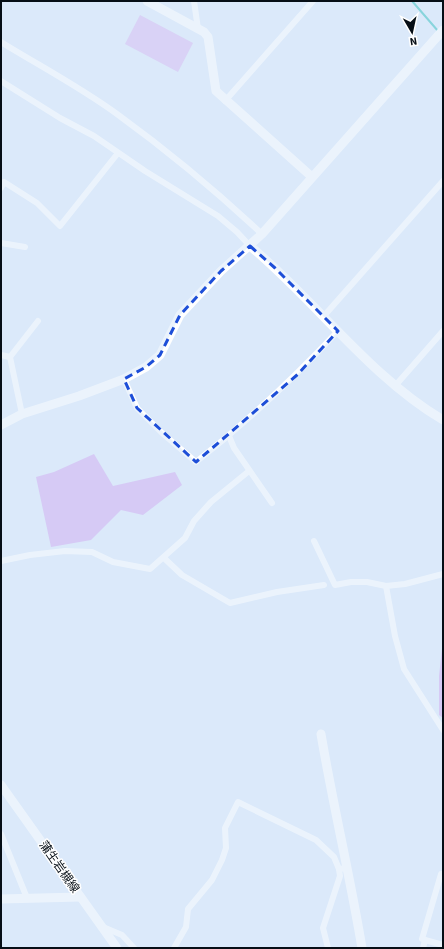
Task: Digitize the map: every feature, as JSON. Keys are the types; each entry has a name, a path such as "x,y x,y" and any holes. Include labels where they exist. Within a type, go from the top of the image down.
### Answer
{"street":[{"path":"147,1 204,32 208,37 216,91 225,101 312,177"},
{"path":"194,1 198,29"},
{"path":"225,101 313,1"},
{"path":"1,425 22,414 64,402 124,379 146,367 160,355 180,315 220,271 262,234 442,32"},
{"path":"1,42 71,84 117,114 190,171 262,234"},
{"path":"1,81 60,118 94,136 118,153 218,216 276,268 323,317 395,386 411,400 443,420"},
{"path":"1,188 4,182 37,203 60,226 118,153"},
{"path":"323,317 443,181"},
{"path":"1,243 25,247"},
{"path":"22,414 10,357 38,321"},
{"path":"124,379 137,408 162,433 196,462 229,436 297,374 338,331"},
{"path":"395,386 443,331"},
{"path":"1,355 10,357"},
{"path":"229,436 249,471 272,503"},
{"path":"1,561 30,555 65,551 92,552 113,562 150,569 185,538 194,521 207,507 249,471"},
{"path":"314,541 335,585 351,582 367,582 386,586 405,584 443,574"},
{"path":"164,558 182,575 230,603 277,592 324,585"},
{"path":"386,586 395,636 404,669 443,730"},
{"path":"321,734 343,869 362,948"},
{"name":"蒲生岩槻線","path":"1,785 117,948"},
{"path":"174,948 186,926 188,909 212,880 222,860 226,848 225,828 238,802 241,801 292,829 316,840 334,857 343,869"},
{"path":"1,834 26,898"},
{"path":"328,948 323,928 343,869"},
{"path":"443,875 441,874 422,939 443,945"},
{"path":"1,899 80,897"},
{"path":"102,927 122,935 134,948"},
{"path":"422,948 425,940"}],"highlighted area":[{"path":"250,246 275,268 338,331 297,375 196,462 137,408 124,379 146,367 160,355 180,315 221,271"}],"shaded area":[{"path":"140,15 193,43 178,72 125,44"},
{"path":"94,454 113,486 175,472 182,485 143,515 121,510 91,540 51,547 36,477 54,472"},
{"path":"443,640 443,718 439,715 439,676"}],"waterway":[{"path":"412,1 438,31"}]}
